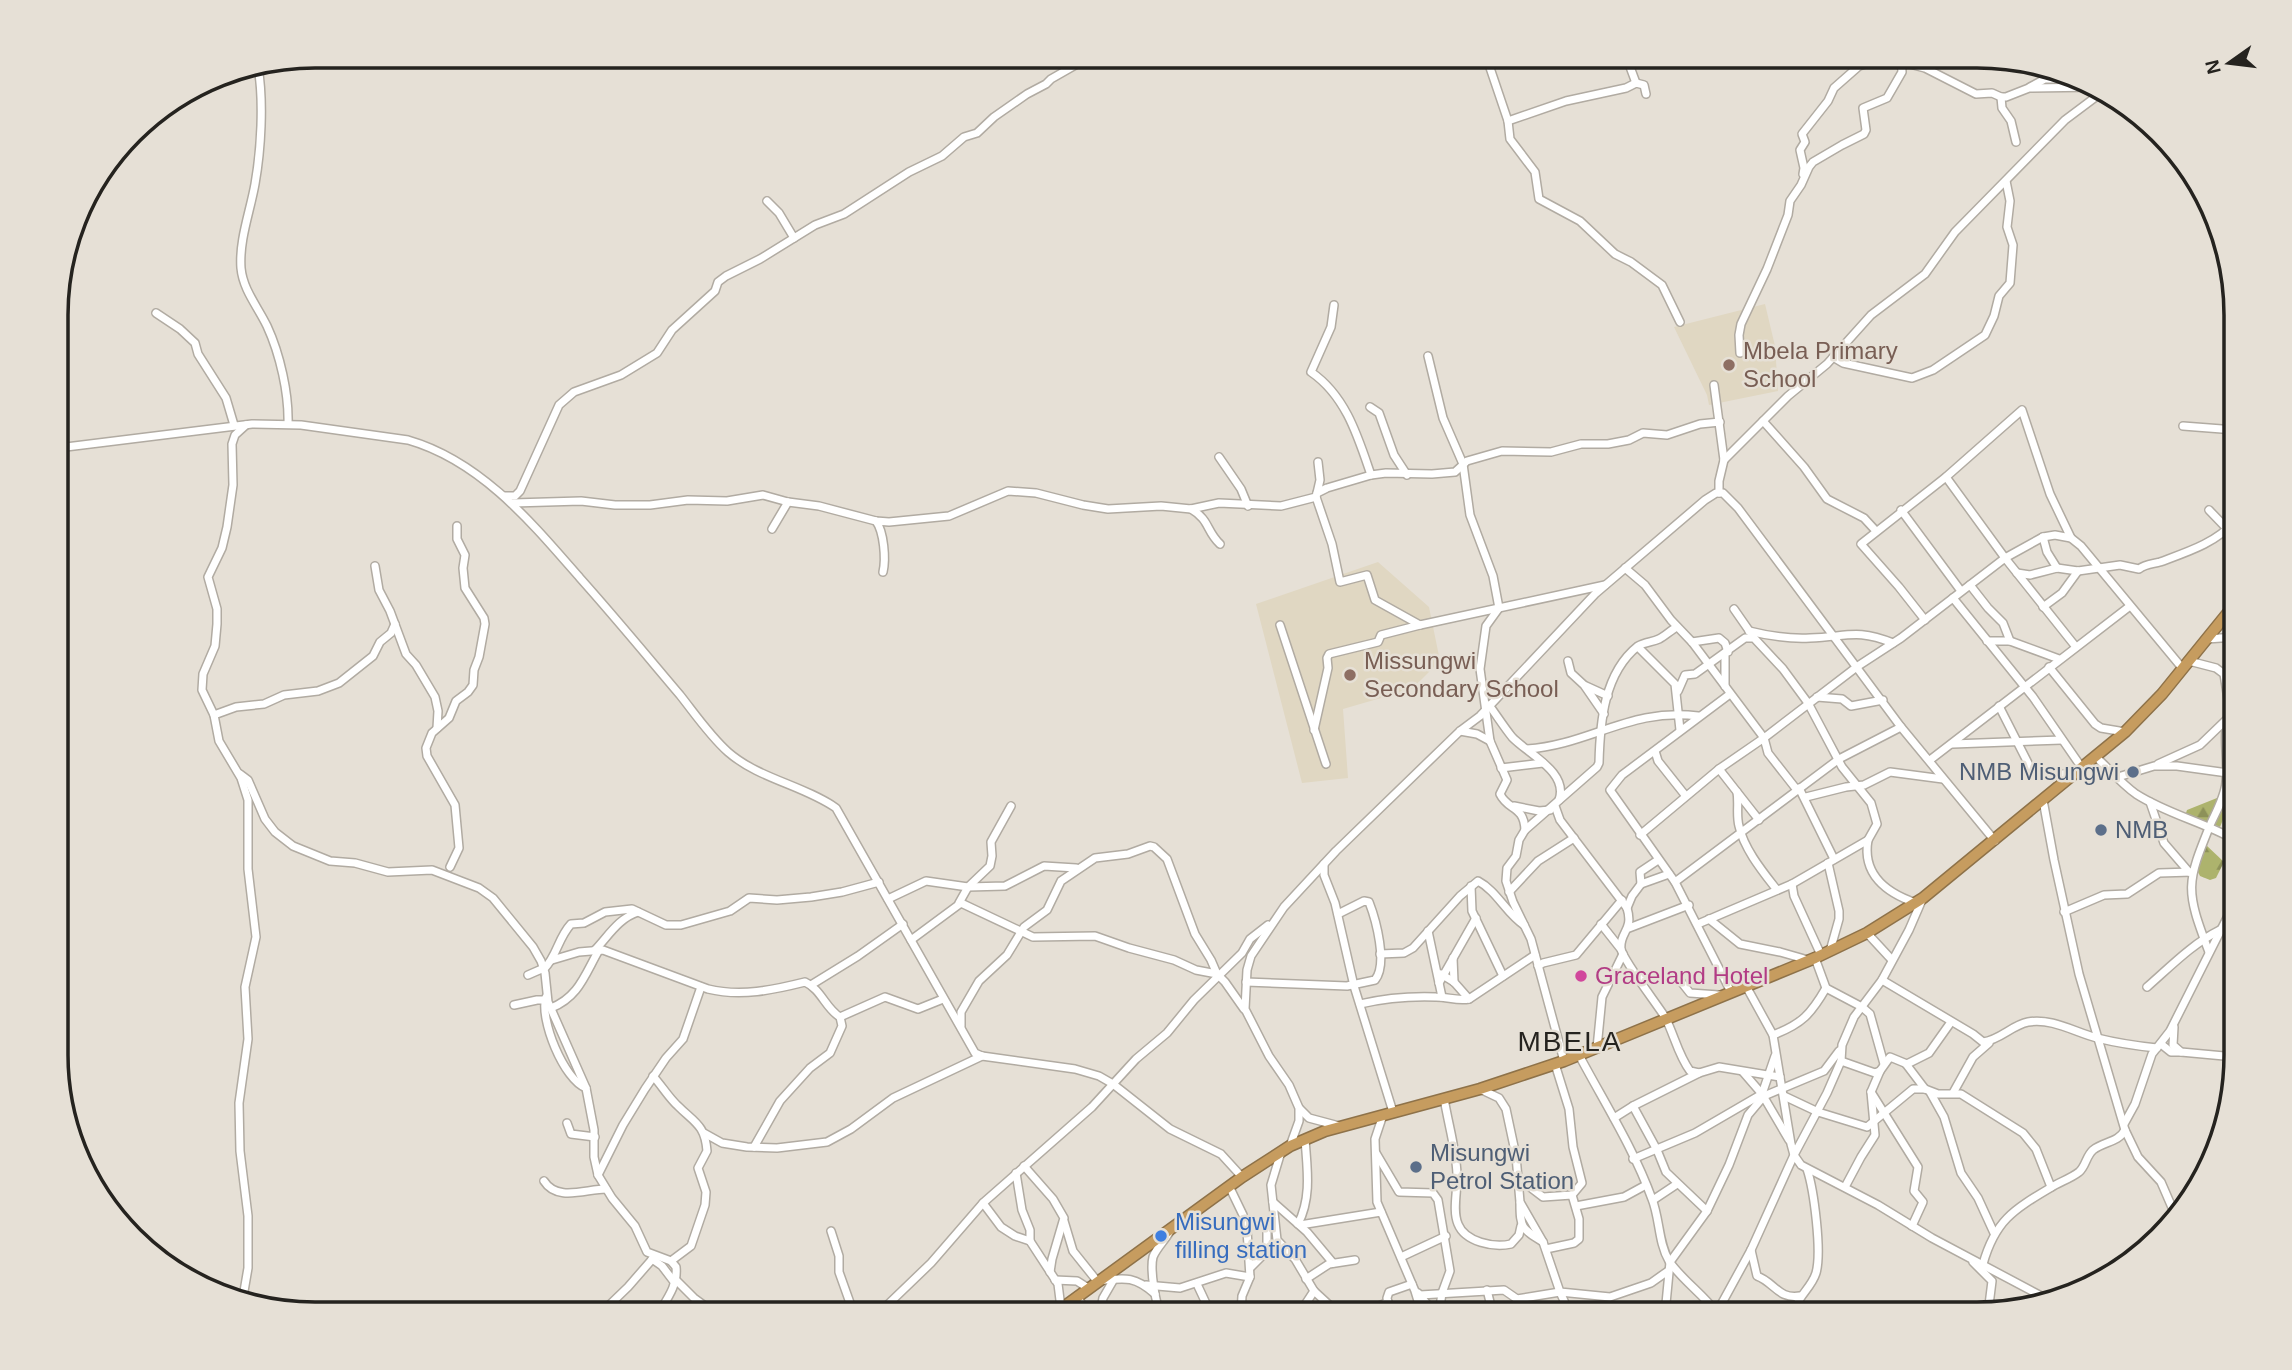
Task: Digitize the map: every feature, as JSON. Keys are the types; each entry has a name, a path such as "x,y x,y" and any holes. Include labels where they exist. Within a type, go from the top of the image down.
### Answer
{"highway":[{"path":"1073,1302 1229,1186 1285,1148 1340,1127 1480,1089 1560,1063 1819,956 1867,933 1919,901 2125,732 2186,665 2223,618"}],"street":[{"path":"1490,68 1508,121 1510,139 1535,172 1539,199 1580,221 1615,254 1631,262 1662,285 1680,321"},
{"path":"1631,68 1636,83"},
{"path":"1801,185 1804,168 1800,150 1804,142 1802,134 1828,101 1834,88 1857,68"},
{"path":"1740,353 1741,324 1788,215 1790,201 1813,162 1864,134 1866,130 1863,108 1887,98 1902,68"},
{"path":"1925,68 1976,94 1992,93 2001,97 2048,79"},
{"path":"505,496 515,496 520,491 554,415 565,400 586,386 621,375 657,354 672,330 715,291 718,282 825,220 844,214 909,172 942,156 964,137 977,133 1027,94 1037,91 1070,69"},
{"path":"258,75 258,169 243,235 241,266 244,284 274,346 288,396 288,424"},
{"path":"1508,121 1566,101 1626,88 1636,83 1644,85 1646,94"},
{"path":"2029,88 2072,87"},
{"path":"2001,97 2002,107 2011,121 2017,142"},
{"path":"1724,460 1833,357 1882,304 1907,290 1925,274 1955,232 2065,120 2094,98"},
{"path":"1833,357 1843,363 1912,378 1933,370 1985,335 1999,296 2010,283 2013,245 2007,227 2010,201 2006,181"},
{"path":"768,201 779,213 794,238"},
{"path":"1334,305 1331,327 1311,372 1333,391 1351,419 1371,475"},
{"path":"156,313 195,343 198,354 226,398 234,425"},
{"path":"1428,356 1443,418 1463,464 1469,514 1493,576 1499,608 1486,626 1480,669 1490,740 1508,782 1500,794 1504,802 1513,806 1539,811 1553,807 1562,789 1560,784 1543,764 1513,738 1487,707"},
{"path":"1714,385 1724,460 1719,493"},
{"path":"1370,407 1380,413 1394,455 1407,475"},
{"path":"1925,620 1861,544 1946,477 2022,410 2050,494 2071,538"},
{"path":"1763,421 1828,499 1864,518 1876,531"},
{"path":"513,503 580,501 650,505 688,500 727,501 763,495 876,521 949,516 1008,491 1037,493 1108,509 1161,506 1191,509 1219,503 1280,506 1371,475 1455,472 1463,464 1502,452 1551,452 1581,444 1608,444 1629,440 1643,433 1667,435 1700,424 1720,422"},
{"path":"68,447 234,425 288,424 388,436 421,444 468,470 513,503 607,609 726,751 751,768 824,799 836,808 970,1047 982,1056 1080,1070 1113,1084 1170,1129 1221,1154 1242,1177"},
{"path":"244,1291 248,1268 248,1216 240,1151 239,1102 248,1040 244,987 256,937 248,869 249,806 239,774 219,741 214,715 202,687 215,646 217,624 217,609 208,577 221,551 227,527 233,485 232,444 235,435 246,425"},
{"path":"2183,426 2223,429"},
{"path":"1219,457 1241,489 1248,506"},
{"path":"1318,462 1320,480 1317,495 1340,582 1367,575 1375,600 1420,625"},
{"path":"1946,477 2005,558 2076,647"},
{"path":"890,1302 931,1263 983,1203 1064,1134 1136,1059 1167,1033 1250,939 1273,921 1324,864 1487,707 1606,584 1705,500 1719,493 1723,493 1738,508 1901,727 1995,841"},
{"path":"772,528 788,502"},
{"path":"1191,509 1208,523 1213,537 1220,544"},
{"path":"1901,510 1961,591"},
{"path":"2210,510 2223,526"},
{"path":"876,521 884,538 883,572"},
{"path":"450,867 459,848 454,805 426,753 429,740 437,728 449,718 456,701 470,690 485,624 465,588 465,555 457,538 457,526"},
{"path":"2017,573 2030,575 2057,568 2078,570 2120,565 2139,569 2143,565 2154,564 2200,546 2223,532"},
{"path":"1640,835 1718,769 1925,620 2005,558 2043,537 2062,534 2071,538 2186,665 2216,668 2223,674"},
{"path":"2043,537 2047,552 2057,568"},
{"path":"376,566 379,590 406,654 416,665 435,697 437,728"},
{"path":"1625,568 1645,585 1692,642 1764,738 1769,753 1806,797 1831,861 1839,911 1839,919 1819,956"},
{"path":"2043,607 2062,593 2078,570"},
{"path":"1314,730 1329,654 1378,642 1381,635 1420,625 1606,584"},
{"path":"1970,584 2003,623 2010,640"},
{"path":"1953,598 2063,740 2079,770 2037,776 1999,706"},
{"path":"1930,760 2130,606"},
{"path":"1698,924 1789,886 1856,847 1868,839 1875,829 1876,816 1871,803 1839,759 1808,703 1761,642 1750,633 1734,609"},
{"path":"214,715 236,707 264,704 284,695 318,691 339,683 373,656 380,642 391,633 395,624"},
{"path":"1280,625 1326,764"},
{"path":"1518,1177 1543,1197 1572,1195 1582,1183 1573,1147 1560,1063 1538,966 1525,926 1509,892 1506,872 1516,856 1519,840 1525,831 1597,767 1604,714 1614,674 1638,647 1658,640 1677,627"},
{"path":"1750,633 1802,638 1864,634 1893,643"},
{"path":"1678,691 1685,675 1711,667 1750,633"},
{"path":"1692,642 1719,638 1725,643 1728,690"},
{"path":"2207,639 2223,638"},
{"path":"1987,641 2010,640 2059,659"},
{"path":"1638,647 1673,681 1678,691 1680,730"},
{"path":"1568,661 1573,674 1584,684 1604,714"},
{"path":"2049,667 2095,724 2101,728 2125,732"},
{"path":"1584,684 1608,696"},
{"path":"1640,978 1679,979 1690,993 1727,993 1689,905 1610,790 1622,775 1728,690"},
{"path":"1817,697 1842,699 1851,706 1883,700"},
{"path":"1527,749 1554,746 1634,719 1679,713 1698,716"},
{"path":"2118,776 2154,766 2200,745 2224,721"},
{"path":"1675,882 1839,759 1901,727"},
{"path":"1460,731 1490,740"},
{"path":"1952,744 2063,740"},
{"path":"1651,754 1685,795"},
{"path":"2095,757 2135,793 2168,811 2224,834"},
{"path":"1502,768 1543,764"},
{"path":"2154,766 2177,766 2224,774"},
{"path":"1718,769 1759,820"},
{"path":"1806,797 1867,784 1890,772 1943,779"},
{"path":"239,774 248,780 265,819 275,832 293,846 330,861 355,863 388,872 432,870 484,891 493,898 534,947 544,969 547,1026 559,1055 577,1083 586,1088"},
{"path":"1737,792 1738,836 1777,890"},
{"path":"2210,952 2192,906 2190,872 2224,794"},
{"path":"2043,800 2064,912 2079,974 2124,1127 2138,1157 2161,1182 2172,1207"},
{"path":"2150,801 2164,843 2190,872"},
{"path":"912,940 959,903 968,887 990,866 991,842 1011,806"},
{"path":"1513,806 1523,817 1534,823"},
{"path":"1553,807 1622,900 1630,916 1629,928 1622,938 1622,952 1602,997 1597,1048"},
{"path":"1523,817 1525,831"},
{"path":"1509,892 1538,861 1574,838"},
{"path":"1633,1158 1709,1126 1763,1095 1784,1092 1824,1071 1840,1049 1854,1017 1882,980 1909,930 1919,901 1901,898 1875,876 1870,869 1866,851 1868,839"},
{"path":"961,1030 961,1012 979,981 1007,955 1027,924 1047,910 1054,899 1058,884 1095,858 1123,855 1154,847 1167,859 1195,934 1218,975 1245,1009 1269,1056 1289,1085 1299,1108 1308,1118 1340,1127"},
{"path":"1856,847 1866,851"},
{"path":"1641,884 1640,872 1658,860"},
{"path":"1324,864 1324,875 1338,914 1388,1113 1376,1132 1376,1191 1381,1212 1406,1272 1426,1301"},
{"path":"888,899 926,881 968,887 1010,885 1044,866 1078,868"},
{"path":"2064,912 2104,895 2127,894 2159,873 2190,872"},
{"path":"1627,908 1641,884 1669,874"},
{"path":"1380,954 1408,951 1478,881 1525,926"},
{"path":"528,975 544,969 552,960 560,938 571,924 583,923 611,911 632,909 673,926 730,911 749,898 777,900 811,897 879,882"},
{"path":"1471,886 1471,905 1503,976"},
{"path":"1773,1035 1803,1021 1812,1012 1826,988 1819,956 1789,886"},
{"path":"1538,966 1576,955 1622,900"},
{"path":"1246,982 1354,986 1378,977 1380,954 1376,922 1369,902 1364,901 1338,914"},
{"path":"959,903 1021,932 1041,938 1095,936 1218,975"},
{"path":"1629,928 1689,905"},
{"path":"551,1008 573,995 597,950 628,915 639,912"},
{"path":"1439,977 1476,918"},
{"path":"1709,919 1740,944 1819,956"},
{"path":"1245,1009 1247,970 1273,921"},
{"path":"811,985 903,924"},
{"path":"1601,924 1666,1019 1687,1066 1694,1073 1699,1073"},
{"path":"1983,1264 1994,1233 2018,1210 2082,1169 2091,1151 2120,1138 2152,1054 2175,1020 2224,924"},
{"path":"2147,987 2204,938 2221,929"},
{"path":"1429,932 1442,997"},
{"path":"1867,933 1892,960"},
{"path":"1235,959 1255,951"},
{"path":"552,960 579,952 610,952 701,986 735,993 775,989 805,982 811,985 840,1017 842,1026 830,1053 810,1068 779,1101 754,1147"},
{"path":"1360,1004 1401,996 1469,999 1535,955"},
{"path":"1453,958 1454,982"},
{"path":"1439,977 1454,982 1469,999"},
{"path":"1882,980 1973,1034 1979,1051"},
{"path":"598,1175 623,1125 653,1076 683,1039 701,986"},
{"path":"1746,986 1773,1035 1791,1144 1801,1165 2036,1294"},
{"path":"1826,988 1862,1007 1872,1018 1880,1045 1882,1068"},
{"path":"840,1017 885,997 918,1009 943,999"},
{"path":"546,998 586,1088 595,1137 594,1157 598,1175 635,1226 647,1252 699,1302"},
{"path":"514,1005 546,998"},
{"path":"2175,1020 2173,1045 2181,1052"},
{"path":"1906,1064 1929,1054 1951,1022"},
{"path":"1953,1093 1979,1051 1991,1041 2032,1022 2058,1024 2098,1038 2159,1046 2171,1052 2224,1057"},
{"path":"1977,1040 1991,1041"},
{"path":"1880,1045 1891,1056 1906,1064 1928,1091 1944,1117 1961,1173 1978,1198 1994,1233"},
{"path":"1723,1301 1751,1250 1794,1155 1818,1112 1841,1061 1840,1049"},
{"path":"1666,1301 1670,1262 1707,1211 1729,1165 1748,1115 1763,1095 1775,1054"},
{"path":"1579,1055 1614,1118 1653,1200 1661,1243 1670,1262 1705,1301"},
{"path":"704,1133 722,1143 754,1147 832,1140 852,1129 893,1098 982,1056"},
{"path":"1845,1187 1875,1135 1871,1092 1891,1056"},
{"path":"1841,1061 1870,1072 1882,1068"},
{"path":"1614,1118 1699,1073 1719,1067 1780,1077"},
{"path":"1742,1071 1763,1095 1791,1144"},
{"path":"653,1076 679,1107 697,1122 704,1133 707,1151 698,1168 706,1192 705,1205 691,1246 671,1261"},
{"path":"1444,1098 1456,1168 1458,1226 1483,1243 1493,1246 1511,1244 1519,1235 1521,1226 1518,1177 1506,1109 1499,1098 1480,1089"},
{"path":"1784,1092 1818,1112 1863,1126 1875,1122 1909,1091 1953,1093 1975,1102 2024,1133 2036,1149 2051,1187"},
{"path":"1871,1092 1918,1167 1914,1191 1923,1202 1912,1226"},
{"path":"1633,1106 1666,1172 1707,1211"},
{"path":"1299,1108 1299,1121 1271,1185 1277,1240 1295,1259 1314,1291 1325,1301"},
{"path":"567,1123 571,1134 595,1137"},
{"path":"1299,1224 1307,1194 1305,1139"},
{"path":"1376,1153 1399,1192 1423,1192 1436,1196 1456,1282"},
{"path":"1024,1166 1053,1199 1064,1221 1073,1251 1093,1285"},
{"path":"1798,1301 1814,1279 1818,1259 1813,1189 1807,1169"},
{"path":"1016,1173 1022,1210 1030,1230 1030,1241 1055,1280 1065,1302"},
{"path":"544,1181 552,1190 562,1193 606,1189"},
{"path":"1653,1200 1677,1184"},
{"path":"1576,1206 1613,1201 1646,1185"},
{"path":"1229,1186 1246,1224 1250,1277 1242,1301"},
{"path":"1521,1226 1545,1246 1577,1242 1579,1219 1572,1195"},
{"path":"1273,1202 1299,1224 1333,1263"},
{"path":"1520,1202 1545,1246 1564,1301"},
{"path":"983,1203 1001,1227 1030,1241"},
{"path":"1299,1224 1381,1212"},
{"path":"1250,1268 1265,1254 1267,1229 1274,1216"},
{"path":"1050,1272 1064,1221"},
{"path":"1156,1301 1153,1258 1174,1227"},
{"path":"831,1231 839,1256 839,1272 850,1302"},
{"path":"1401,1257 1446,1236"},
{"path":"1055,1249 1069,1242"},
{"path":"1751,1250 1757,1276 1765,1279 1781,1294 1800,1296"},
{"path":"1406,1272 1412,1253"},
{"path":"653,1258 671,1261 676,1267 675,1281 665,1302"},
{"path":"613,1302 653,1258"},
{"path":"1971,1258 1992,1281 1990,1301"},
{"path":"1306,1279 1333,1263 1355,1260"},
{"path":"1456,1282 1487,1290 1504,1290 1517,1299 1559,1292 1610,1297 1651,1283 1668,1272"},
{"path":"1055,1280 1093,1285 1114,1279 1136,1280 1155,1290 1197,1284 1226,1273 1250,1277"},
{"path":"1102,1302 1114,1279"},
{"path":"1440,1301 1442,1293 1456,1282"},
{"path":"1388,1301 1389,1292 1416,1290 1442,1293 1456,1282"},
{"path":"1197,1284 1205,1301"},
{"path":"1416,1290 1419,1301"},
{"path":"1487,1290 1490,1301"},
{"path":"1308,1301 1314,1291"}],"shaded area":[{"path":"1765,304 1775,346 1778,391 1709,405 1707,395 1674,327"},
{"name":"Missungwi Secondary School","path":"1378,562 1429,607 1440,661 1412,689 1343,709 1348,778 1302,783 1256,604"}],"green space":[{"path":"2224,797 2224,818 2220,827 2186,813 2187,810"},
{"path":"2205,844 2224,862 2216,878 2210,880 2200,876 2195,866"}],"place":[{"name":"Mbela Primary School","path":"1729,365"},
{"name":"Missungwi Secondary School","path":"1350,675"},
{"name":"NMB Misungwi","path":"2133,772"},
{"name":"NMB","path":"2101,830"},
{"name":"Graceland Hotel","path":"1581,976"},
{"name":"Misungwi Petrol Station","path":"1416,1167"},
{"name":"Misungwi filling station","path":"1161,1236"}],"district":[{"name":"MBELA","path":"1570,1041"}]}
